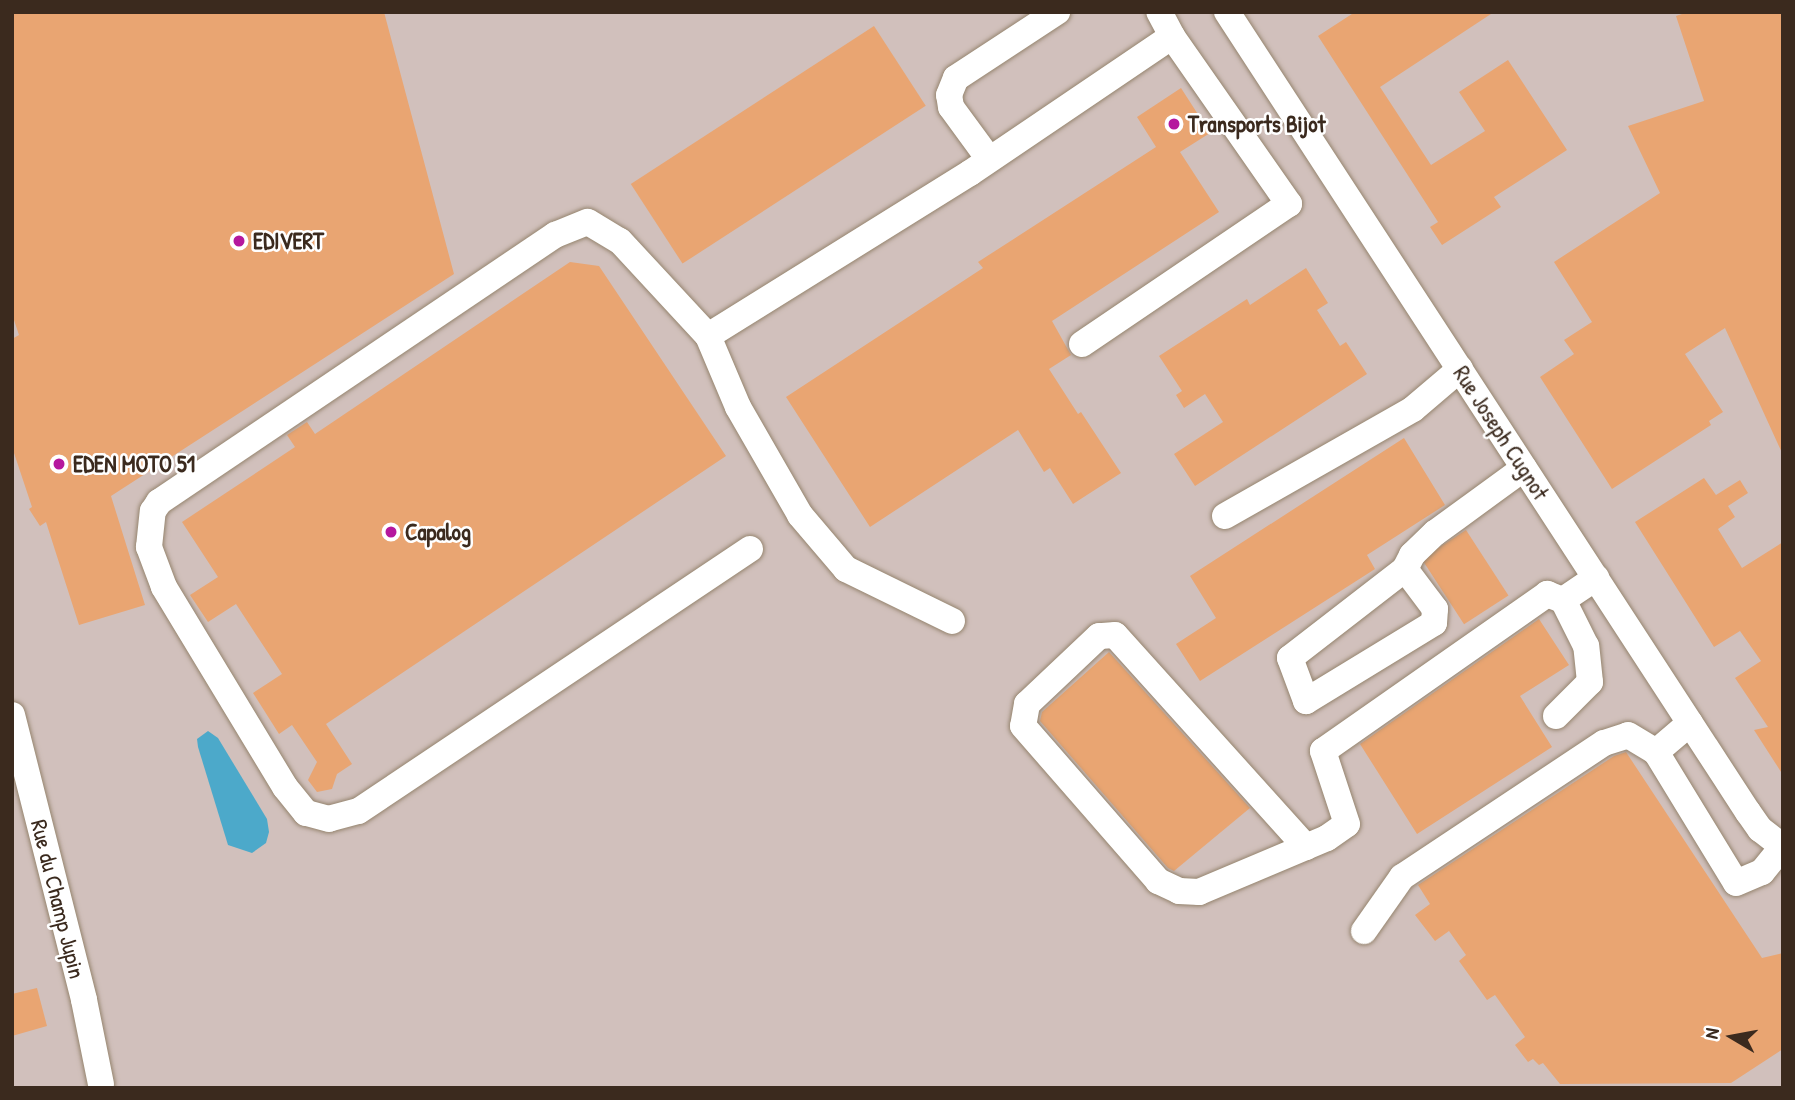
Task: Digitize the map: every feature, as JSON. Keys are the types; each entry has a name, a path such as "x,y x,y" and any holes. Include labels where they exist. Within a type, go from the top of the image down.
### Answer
{"street":[{"path":"989,159 951,107 949,95 956,78 1057,12"},
{"path":"1083,344 1289,204 1172,36 1159,12"},
{"name":"Rue Joseph Cugnot","path":"1227,12 1760,829 1782,847"},
{"path":"708,336 989,159 1172,36"},
{"path":"750,549 358,811 329,819 306,813 285,787 164,587 149,547 153,511 159,502 555,234 588,222 620,241 708,336 738,407 800,515 846,569 952,621"},
{"path":"1226,516 1413,409 1460,369"},
{"path":"1405,569 1435,609 1434,623 1306,701 1290,658 1405,569 1412,555 1435,533 1524,468"},
{"path":"1563,600 1596,578"},
{"path":"1306,847 1115,635 1099,636 1027,704 1023,726 1164,886 1179,891 1199,892 1306,847 1327,838 1347,824 1323,751 1547,594 1563,600 1586,646 1590,682 1556,716"},
{"name":"Rue du Champ Jupin","path":"12,715 83,1000 101,1084"},
{"path":"1657,752 1690,723"},
{"path":"1364,930 1402,877 1604,743 1628,735 1657,752 1736,883 1762,872 1782,847"}],"shaded area":[{"path":"12,12 1783,12 1783,1088 12,1088"}],"water":[{"path":"208,731 218,738 267,819 269,832 266,843 252,853 228,845 198,747 197,739"}],"building":[{"name":"EDIVERT","path":"12,12 384,12 454,274 111,496 145,605 79,625 46,522 40,526 29,509 32,507 12,447 12,339 19,335 12,314"},
{"path":"1355,12 1494,12 1380,87 1431,165 1485,131 1459,92 1508,60 1567,150 1494,197 1501,207 1442,245 1430,227 1438,222 1318,36"},
{"path":"1688,12 1783,12 1783,455 1725,328 1685,354 1723,412 1709,421 1711,425 1612,489 1540,377 1574,354 1564,340 1592,322 1554,262 1660,193 1628,126 1704,101 1676,16"},
{"path":"874,26 926,106 683,264 631,184"},
{"path":"1181,88 1210,133 1180,152 1219,212 1052,321 1071,355 1049,369 1121,473 1073,504 1050,468 1044,472 1018,430 870,527 786,397 983,268 978,262 1156,147 1137,117"},
{"name":"Capalog","path":"570,262 599,266 726,456 326,724 352,764 337,774 332,789 317,792 308,780 317,762 292,725 279,734 253,693 282,674 236,604 208,622 190,595 218,577 182,522 295,447 287,435 307,422 315,434"},
{"path":"1306,268 1328,303 1317,310 1340,346 1346,342 1367,374 1195,486 1174,454 1223,422 1205,394 1184,408 1176,395 1182,391 1159,356 1247,299 1250,305"},
{"path":"1404,438 1445,505 1367,555 1375,569 1200,681 1176,644 1216,618 1190,576"},
{"path":"1704,478 1716,495 1740,480 1748,493 1728,506 1735,517 1718,529 1742,568 1783,542 1783,775 1754,730 1768,727 1735,678 1761,661 1740,631 1714,647 1635,522"},
{"path":"1466,530 1508,595 1464,624 1422,559"},
{"path":"1539,619 1569,665 1520,696 1552,747 1417,834 1360,744"},
{"path":"1109,652 1250,808 1174,871 1168,868 1040,721 1042,712"},
{"path":"1626,752 1762,958 1783,953 1783,1049 1731,1083 1560,1084 1543,1063 1539,1065 1533,1059 1528,1062 1515,1045 1525,1037 1495,995 1487,1000 1459,961 1466,955 1449,931 1435,941 1415,915 1430,904 1418,885 1614,756"},
{"path":"37,988 47,1026 12,1036 12,994"}],"place":[{"name":"Transports Bijot","path":"1174,124"},
{"name":"EDIVERT","path":"239,241"},
{"name":"EDEN MOTO 51","path":"59,464"},
{"name":"Capalog","path":"391,532"}]}
